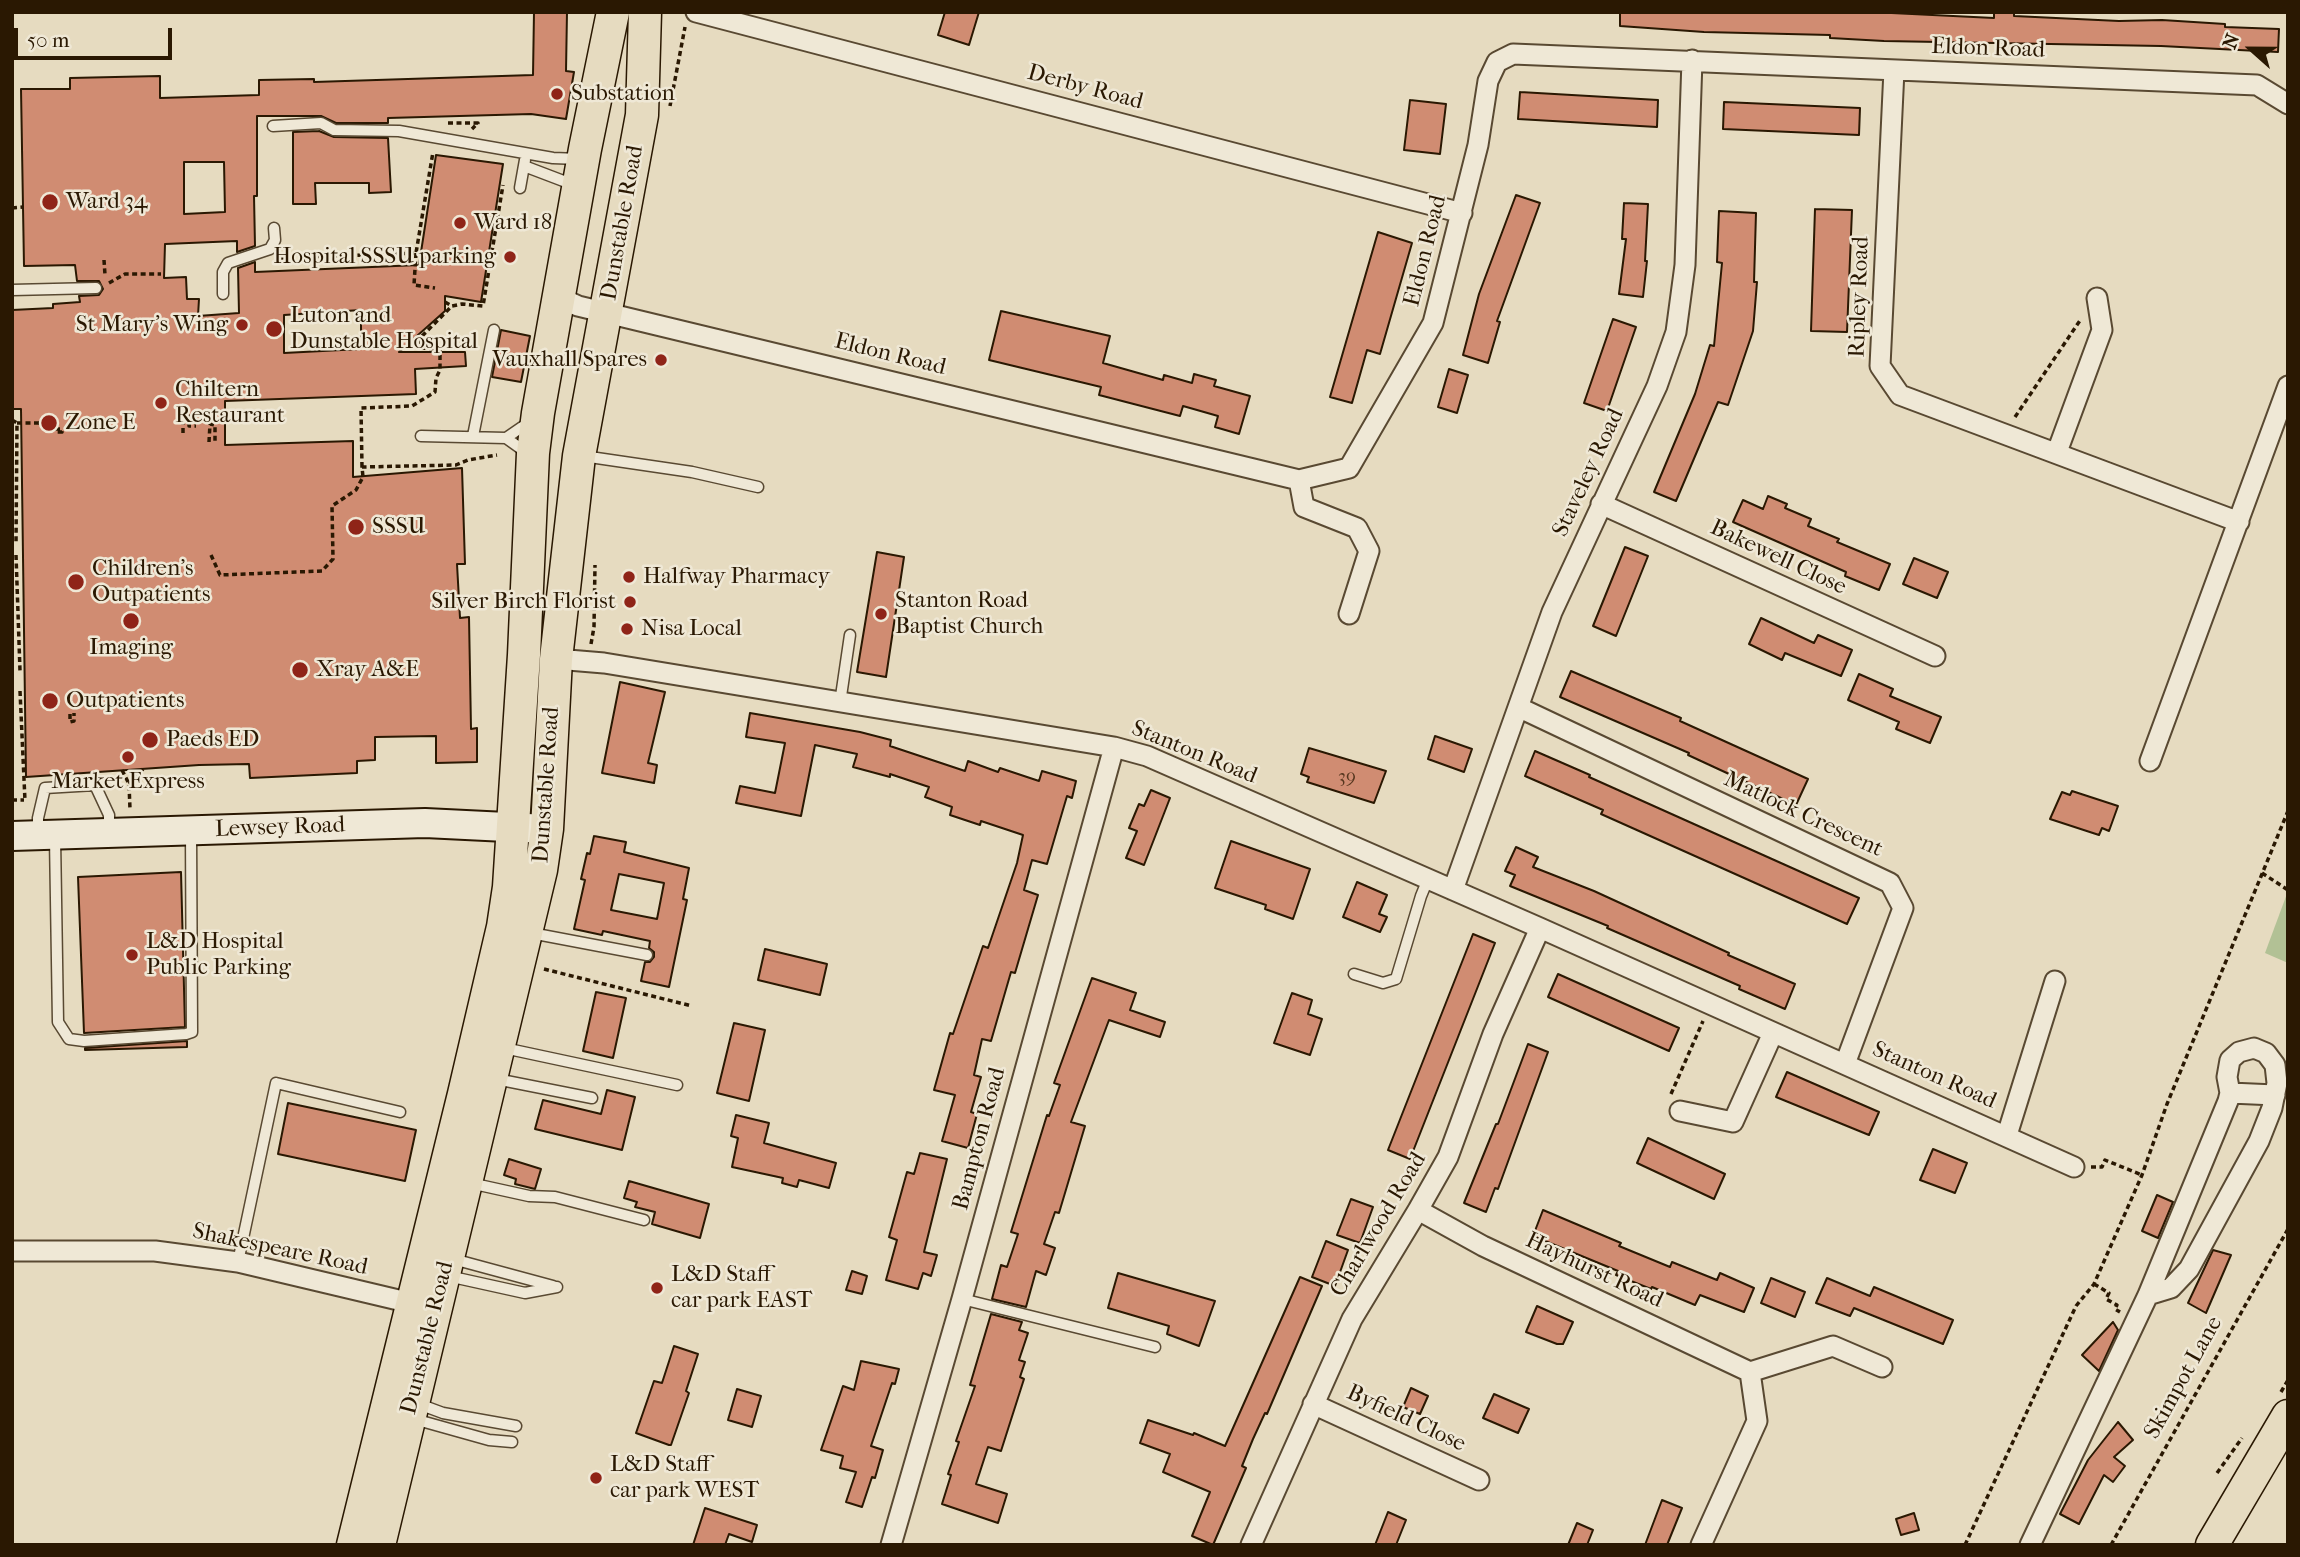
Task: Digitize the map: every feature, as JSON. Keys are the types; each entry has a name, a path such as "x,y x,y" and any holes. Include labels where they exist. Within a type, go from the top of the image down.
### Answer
{"main road":[{"name":"Dunstable Road","path":"353,1545 503,927 509,887 524,655 524,446 560,287 612,12"},
{"name":"Dunstable Road","path":"379,1545 541,870 547,829 556,659 579,456 642,115 645,12"},
{"path":"2212,1545 2288,1416"}],"street":[{"name":"Derby Road","path":"691,19 1462,213"},
{"name":"Eldon Road","path":"560,287 565,300 578,306 1299,480 1349,468 1433,323 1478,145 1488,81 1497,62 1513,54 2257,85 2288,104"},
{"name":"Staveley Road","path":"1453,890 1552,612 1657,386 1676,332 1685,265 1692,61"},
{"name":"Ripley Road","path":"1894,70 1880,366 1900,395 2239,522"},
{"path":"2057,452 2102,330 2098,304"},
{"path":"2150,761 2288,386"},
{"path":"1299,480 1304,507 1357,528 1369,551 1349,614"},
{"name":"Bakewell Close","path":"1601,504 1935,656"},
{"name":"Stanton Road","path":"556,659 587,661 1114,747 1147,756 2074,1167"},
{"name":"Matlock Crescent","path":"1520,708 1890,883 1903,908 1846,1064"},
{"name":"Bampton Road","path":"891,1545 962,1299 1114,747"},
{"name":"Lewsey Road","path":"33,830 120,823 191,830 425,823 547,829"},
{"name":"Charlwood Road","path":"1251,1545 1352,1319 1448,1157 1493,1034 1540,928"},
{"path":"2007,1135 2055,981"},
{"path":"1681,1111 1733,1122 1773,1033"},
{"path":"2030,1545 2148,1295 2230,1093 2227,1077 2230,1060 2239,1052 2254,1048 2266,1053 2275,1065 2277,1083 2272,1108 2259,1141 2189,1269 2171,1288 2148,1295"},
{"path":"2230,1093 2275,1095"},
{"name":"Hayhurst Road","path":"1418,1210 1483,1245 1751,1372"},
{"name":"Shakespeare Road","path":"12,1251 155,1251 238,1262 411,1303"},
{"path":"1701,1545 1757,1421 1751,1372 1833,1346 1882,1367"},
{"name":"Byfield Close","path":"1313,1404 1479,1480"}],"lane":[{"path":"273,125 321,123 334,130 399,131 582,165"},
{"path":"520,188 526,153"},
{"path":"524,166 582,165"},
{"path":"223,294 223,272 228,262 270,250 275,240 274,228"},
{"path":"12,290 96,288"},
{"path":"473,436 494,330"},
{"path":"421,436 506,438 520,448 524,446 522,427 506,438"},
{"path":"579,456 692,472 758,487"},
{"path":"840,703 849,635"},
{"path":"120,823 109,815 95,785 45,788 33,830 58,1022 69,1039 84,1041 191,1032 191,830"},
{"path":"1354,974 1382,983 1396,979 1428,879"},
{"path":"527,932 647,955"},
{"path":"500,1048 677,1084"},
{"path":"492,1078 592,1098"},
{"path":"238,1262 276,1083 400,1112"},
{"path":"468,1182 529,1196 555,1196 643,1220"},
{"path":"446,1266 557,1287 525,1293 446,1266"},
{"path":"962,1299 1155,1347"},
{"path":"411,1410 516,1426"},
{"path":"411,1410 489,1440 512,1442"}],"path":[{"path":"668,117 691,19"},
{"path":"435,288 414,285 416,253 434,150 456,153 468,133 480,135"},
{"path":"211,555 219,575 322,572 333,559 332,506 356,490 363,477 361,408 412,406 435,392 436,378 440,370 440,349 421,348 421,337 452,306 462,303 483,306 505,175"},
{"path":"12,208 23,207"},
{"path":"276,262 283,257 416,253"},
{"path":"104,260 104,274 114,281"},
{"path":"96,288 125,274 161,274"},
{"path":"445,302 452,306"},
{"path":"2003,433 2082,317 2098,304"},
{"path":"183,433 183,414 189,414 189,426 197,426"},
{"path":"16,543 15,421 40,423"},
{"path":"362,467 456,465 524,446"},
{"path":"16,555 20,671"},
{"path":"587,661 594,628 595,558"},
{"path":"17,570 23,570"},
{"path":"20,691 25,800 33,830"},
{"path":"120,823 129,784 143,769"},
{"path":"121,770 129,784"},
{"path":"12,800 25,800"},
{"path":"1965,1545 2076,1306 2094,1284 2142,1175 2167,1104 2288,811"},
{"path":"2262,873 2288,890"},
{"path":"536,967 692,1006"},
{"path":"1681,1111 1670,1092 1708,1010"},
{"path":"2074,1167 2102,1167 2105,1160 2142,1175"},
{"name":"Skimpot Lane","path":"2111,1545 2288,1229"},
{"path":"2094,1284 2109,1293"}],"green space":[{"path":"2288,891 2288,963 2265,953"}],"building":[{"name":"Luton and Dunstable Hospital","path":"534,12 567,12 566,71 574,72 566,119 531,114 388,118 388,123 336,123 321,116 257,116 255,246 237,252 237,241 165,244 164,278 186,277 187,299 199,299 198,316 239,313 238,268 255,262 255,272 419,265 436,155 503,164 481,302 445,296 445,311 399,352 465,352 466,366 415,369 416,394 225,401 225,445 353,441 353,477 462,468 465,564 457,564 460,618 469,617 471,729 477,728 477,762 436,763 436,736 375,737 375,760 357,761 357,773 250,778 249,764 26,777 21,409 12,409 12,310 53,308 53,304 80,302 79,296 99,295 103,289 99,281 77,281 75,265 24,266 21,89 70,89 70,78 160,76 160,98 259,95 259,80 314,79 314,82 533,75","holes":["184,162 224,162 225,212 184,214","361,310 361,349 284,353 284,315"]},
{"path":"945,12 979,12 969,45 938,35"},
{"path":"1620,12 1871,12 1994,18 1994,12 2014,12 2014,16 2119,21 2162,20 2225,24 2225,27 2279,29 2278,52 2161,46 1884,41 1830,38 1830,35 1704,32 1620,26"},
{"path":"1520,92 1658,100 1657,127 1518,119"},
{"path":"1410,100 1446,104 1440,154 1404,150"},
{"path":"1724,102 1860,108 1859,135 1723,129"},
{"path":"319,131 334,137 388,138 391,192 369,193 369,183 315,183 316,204 293,204 293,132"},
{"path":"1516,195 1540,203 1497,321 1500,322 1488,363 1463,355 1479,294"},
{"path":"1624,203 1648,204 1643,297 1619,294 1626,239 1622,239"},
{"path":"1815,209 1852,210 1847,332 1811,331"},
{"path":"1719,211 1756,213 1754,282 1757,282 1753,331 1728,405 1718,402 1676,501 1654,492 1695,394 1710,345 1714,346 1722,263 1717,262"},
{"path":"1378,232 1412,243 1380,354 1367,350 1352,403 1330,397"},
{"path":"1001,311 1110,336 1103,363 1163,380 1164,375 1192,383 1194,374 1216,380 1214,386 1250,396 1239,434 1215,427 1218,416 1183,406 1180,416 1099,395 1101,387 989,360"},
{"path":"1613,319 1636,327 1607,411 1584,403"},
{"path":"501,330 530,336 521,382 492,377"},
{"path":"1449,369 1468,375 1457,413 1438,407"},
{"path":"1768,496 1787,504 1785,508 1811,519 1808,526 1839,539 1837,542 1890,564 1879,590 1845,576 1846,572 1733,522 1743,500 1763,509"},
{"path":"1625,547 1648,556 1616,636 1593,626"},
{"name":"Stanton Road Baptist Church","path":"877,552 904,557 886,677 857,672"},
{"path":"1914,558 1948,572 1937,598 1903,584"},
{"path":"1761,618 1814,643 1818,635 1852,650 1841,676 1785,653 1782,660 1749,644"},
{"path":"1571,671 1681,718 1680,721 1808,779 1796,805 1688,755 1689,753 1560,697"},
{"path":"1859,674 1893,689 1890,696 1941,717 1930,743 1896,729 1899,722 1848,700"},
{"path":"620,682 665,692 648,763 657,765 654,783 602,773"},
{"path":"750,713 891,740 890,746 965,771 968,761 998,772 1000,768 1039,781 1042,771 1076,781 1072,798 1067,796 1047,864 1032,860 1024,890 1038,895 1015,973 1011,972 991,1041 982,1039 974,1075 981,1077 971,1112 977,1114 968,1148 942,1141 955,1095 934,1090 950,1033 953,1034 983,946 988,948 1017,863 1023,835 981,821 980,825 950,815 952,807 925,797 929,787 890,774 890,777 853,767 857,754 815,745 801,816 736,803 740,786 775,793 785,743 746,737"},
{"path":"1435,736 1472,749 1464,772 1428,759"},
{"path":"1309,748 1386,771 1374,803 1307,782 1309,777 1301,774"},
{"path":"1535,751 1859,898 1847,924 1601,814 1603,810 1525,776"},
{"path":"1151,790 1170,798 1144,865 1126,858 1137,831 1129,828 1139,804 1144,806"},
{"path":"2072,791 2118,806 2109,831 2102,828 2099,835 2050,819 2062,792 2070,795"},
{"path":"594,836 626,842 624,852 689,868 683,899 687,900 669,987 641,981 645,962 650,962 654,957 654,952 649,948 650,941 603,931 602,935 574,929 585,880 581,879 587,853 590,854","holes":["619,874 664,883 657,919 611,910"]},
{"path":"1231,841 1310,869 1293,919 1265,909 1266,905 1215,888"},
{"path":"1516,847 1538,857 1533,867 1594,891 1795,984 1785,1009 1739,989 1740,986 1607,928 1608,926 1510,886 1515,875 1505,871"},
{"name":"L&D Hospital Public Parking","path":"181,872 185,1027 84,1033 78,877"},
{"path":"1357,882 1387,895 1379,914 1387,917 1380,932 1343,917"},
{"path":"1473,934 1495,943 1410,1159 1388,1150"},
{"path":"765,949 827,964 820,995 758,980"},
{"path":"1558,974 1679,1028 1669,1051 1548,997"},
{"path":"1092,978 1136,993 1130,1010 1165,1022 1160,1037 1109,1020 1071,1122 1085,1126 1059,1213 1055,1212 1044,1244 1055,1248 1046,1275 1036,1271 1026,1307 992,1299 1001,1265 1007,1267 1018,1234 1011,1232 1047,1115 1049,1116 1060,1085 1054,1083"},
{"path":"596,992 626,998 613,1058 583,1051"},
{"path":"1292,993 1312,1000 1308,1014 1322,1019 1310,1055 1274,1043"},
{"path":"734,1023 765,1030 749,1101 717,1093"},
{"path":"187,1041 187,1047 85,1050 85,1048"},
{"path":"1528,1044 1548,1052 1498,1189 1495,1188 1486,1212 1464,1203"},
{"path":"1787,1072 1879,1112 1869,1135 1776,1097"},
{"path":"607,1090 635,1097 622,1150 535,1129 543,1100 601,1114"},
{"path":"288,1103 416,1130 405,1181 278,1154"},
{"path":"736,1115 769,1123 764,1143 836,1163 829,1188 799,1180 797,1187 782,1183 783,1178 732,1167 738,1138 731,1136"},
{"path":"1648,1138 1725,1174 1714,1199 1637,1163"},
{"path":"1933,1149 1967,1163 1955,1193 1920,1180"},
{"path":"920,1153 947,1159 924,1252 937,1255 931,1276 923,1273 918,1289 886,1280 897,1240 889,1237 907,1172 914,1174"},
{"path":"509,1159 541,1169 535,1189 515,1184 516,1179 504,1175"},
{"path":"629,1181 709,1204 700,1238 652,1224 655,1212 635,1207 637,1202 624,1198"},
{"path":"2157,1195 2173,1202 2158,1238 2142,1231"},
{"path":"1351,1199 1373,1207 1360,1243 1337,1235"},
{"path":"1543,1210 1670,1267 1672,1262 1717,1280 1720,1273 1754,1288 1744,1312 1700,1295 1695,1305 1616,1275 1618,1271 1533,1236"},
{"path":"1326,1241 1348,1250 1335,1286 1312,1277"},
{"path":"2213,1250 2231,1255 2206,1313 2188,1303"},
{"path":"852,1271 867,1276 862,1294 846,1290"},
{"path":"1118,1273 1215,1301 1199,1346 1167,1334 1169,1326 1108,1308"},
{"path":"1300,1277 1322,1286 1267,1414 1265,1413 1253,1439 1242,1466 1246,1468 1213,1545 1192,1536 1210,1492 1163,1472 1170,1454 1140,1443 1148,1420 1193,1435 1194,1433 1225,1446"},
{"path":"1771,1278 1805,1292 1795,1317 1761,1303"},
{"path":"1827,1278 1870,1296 1874,1287 1953,1320 1943,1344 1854,1308 1850,1316 1816,1303"},
{"path":"1537,1306 1573,1322 1563,1344 1526,1332"},
{"path":"991,1314 1022,1322 1019,1330 1028,1333 1019,1360 1025,1362 1020,1377 1024,1379 1001,1451 988,1447 976,1484 1007,1494 998,1523 942,1504 951,1475 948,1474 959,1442 956,1441 975,1386 970,1385"},
{"path":"2113,1322 2118,1330 2099,1371 2082,1355"},
{"path":"674,1346 698,1354 686,1391 689,1393 669,1445 636,1433 654,1381 662,1383"},
{"path":"861,1361 899,1369 871,1446 883,1450 875,1478 872,1477 862,1507 846,1502 856,1472 840,1468 843,1456 821,1450 843,1386 854,1390"},
{"path":"1411,1388 1428,1396 1420,1414 1403,1407"},
{"path":"737,1389 761,1396 752,1427 728,1420"},
{"path":"1494,1394 1529,1409 1518,1433 1483,1418"},
{"path":"2118,1422 2133,1440 2114,1457 2125,1466 2113,1482 2104,1475 2079,1524 2060,1514 2088,1460"},
{"path":"1662,1500 1682,1508 1667,1545 1645,1545"},
{"path":"705,1508 757,1525 752,1542 729,1534 725,1545 693,1545"},
{"path":"1388,1512 1406,1520 1396,1545 1375,1545"},
{"path":"1914,1513 1919,1530 1901,1535 1896,1519"},
{"path":"1577,1523 1593,1530 1587,1545 1568,1545"}],"place":[{"name":"Substation","path":"557,94"},
{"name":"Ward 34","path":"50,202"},
{"name":"Ward 18","path":"460,223"},
{"name":"Hospital SSSU parking","path":"510,257"},
{"name":"St Mary's Wing","path":"242,325"},
{"name":"Luton and Dunstable Hospital","path":"274,329"},
{"name":"Vauxhall Spares","path":"661,360"},
{"name":"Chiltern Restaurant","path":"161,403"},
{"name":"Zone E","path":"49,423"},
{"name":"SSSU","path":"356,527"},
{"name":"Halfway Pharmacy","path":"629,577"},
{"name":"Children's Outpatients","path":"76,582"},
{"name":"Silver Birch Florist","path":"630,602"},
{"name":"Stanton Road Baptist Church","path":"881,614"},
{"name":"Imaging","path":"131,621"},
{"name":"Nisa Local","path":"627,629"},
{"name":"Xray A&E","path":"300,670"},
{"name":"Outpatients","path":"50,701"},
{"name":"Paeds ED","path":"150,740"},
{"name":"Market Express","path":"128,757"},
{"name":"L&D Hospital Public Parking","path":"132,955"},
{"name":"L&D Staff car park EAST","path":"657,1288"},
{"name":"L&D Staff car park WEST","path":"596,1478"}]}
